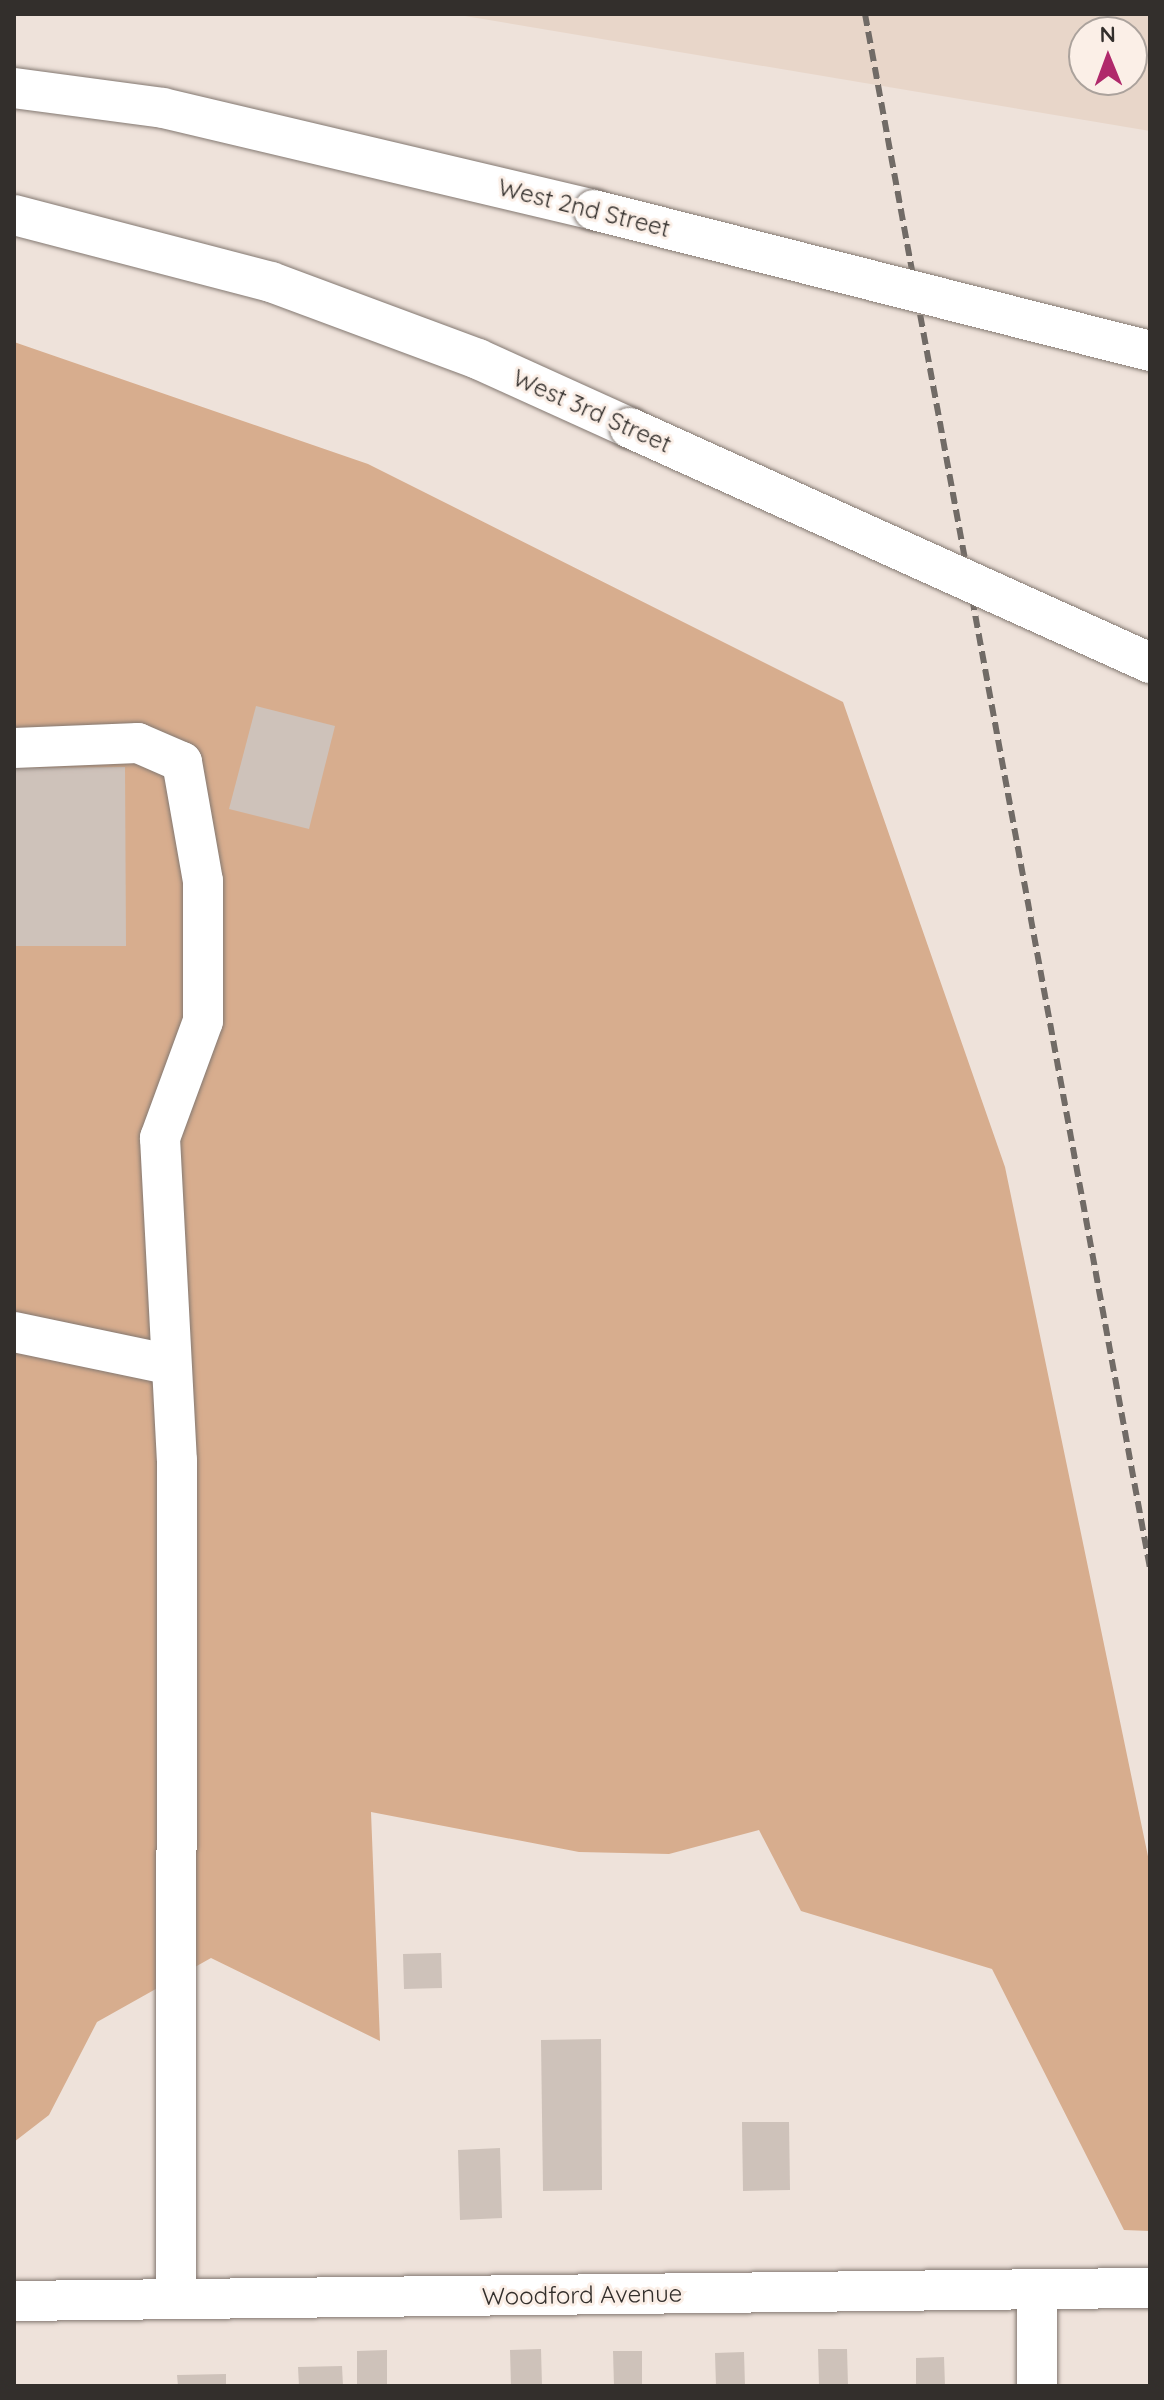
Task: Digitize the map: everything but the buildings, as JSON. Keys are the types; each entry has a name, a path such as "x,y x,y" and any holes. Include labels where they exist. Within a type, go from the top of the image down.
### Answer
{"street":[{"name":"West 2nd Street","path":"14,88 163,108 594,210 1150,351"},
{"name":"West 3rd Street","path":"14,215 271,282 478,359 1150,663"},
{"path":"14,748 138,743 182,762 203,881 203,1021 160,1138 167,1364 177,1460 176,2298"},
{"path":"14,1332 167,1364"},
{"name":"Woodford Avenue","path":"14,2301 1150,2288"},
{"path":"1037,2291 1037,2386"}],"shaded area":[{"path":"453,14 1150,14 1150,131"},
{"path":"14,342 368,464 843,702 1005,1167 1150,1866 1150,2231 1124,2230 992,1969 801,1911 759,1830 669,1854 579,1852 371,1812 380,2041 211,1958 97,2022 49,2115 14,2142"}],"railway":[{"path":"865,14 1150,1569"}]}
